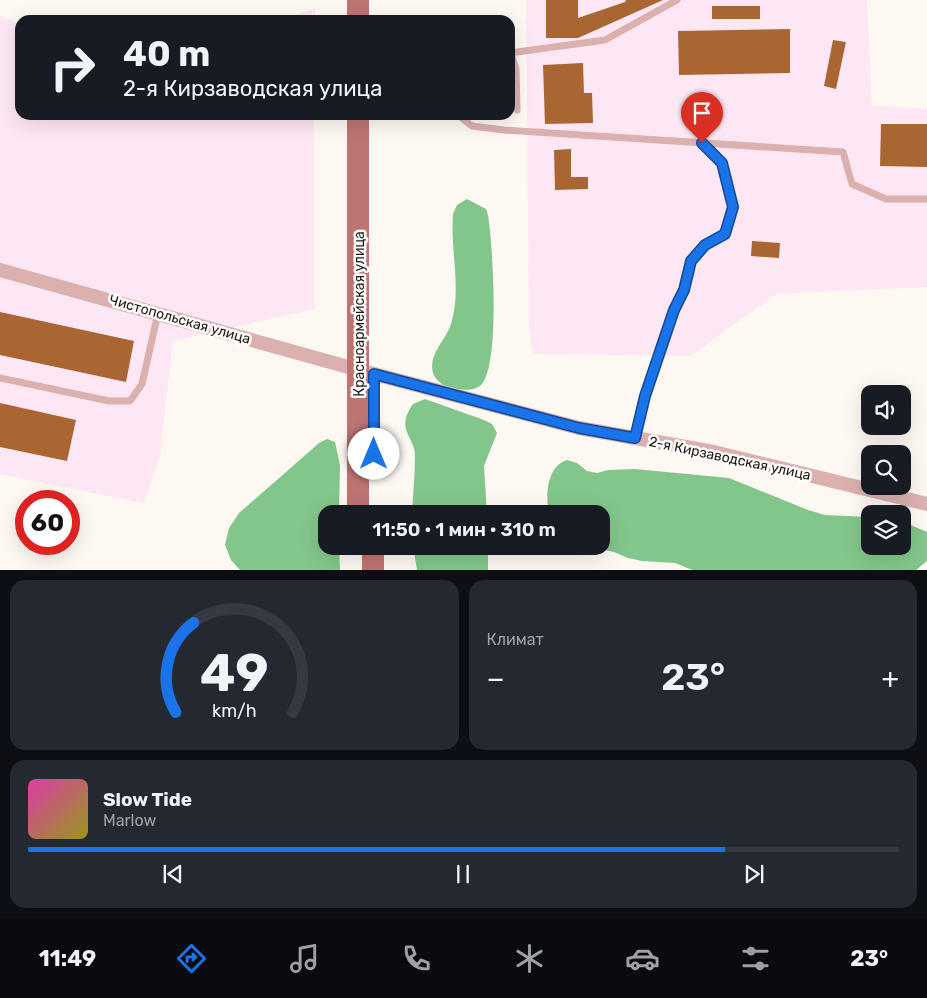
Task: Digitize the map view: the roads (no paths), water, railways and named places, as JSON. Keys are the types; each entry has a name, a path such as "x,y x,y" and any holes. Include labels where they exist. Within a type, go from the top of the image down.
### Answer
{"main road":[{"path":"358,0 358,15"},
{"path":"374,0 374,15"},
{"name":"Красноармейская улица","path":"358,120 366,372 373,505"},
{"name":"Красноармейская улица","path":"359,505 366,372 374,120"},
{"path":"358,555 358,570"},
{"path":"373,555 373,570"}],"street":[{"name":"Чистопольская улица","path":"0,270 366,372"},
{"name":"2-я Кирзаводская улица","path":"366,372 579,428 744,458 927,504"}],"lane":[{"path":"515,52 605,40 677,0"},
{"path":"515,66 517,110"},
{"path":"464,120 472,126 843,152 852,184 886,199 927,199"},
{"path":"635,438 645,396 674,310 684,290 691,261 705,245 725,234 733,207 722,163 702,143"},
{"path":"0,378 109,401 130,401 142,384 158,313"}]}
